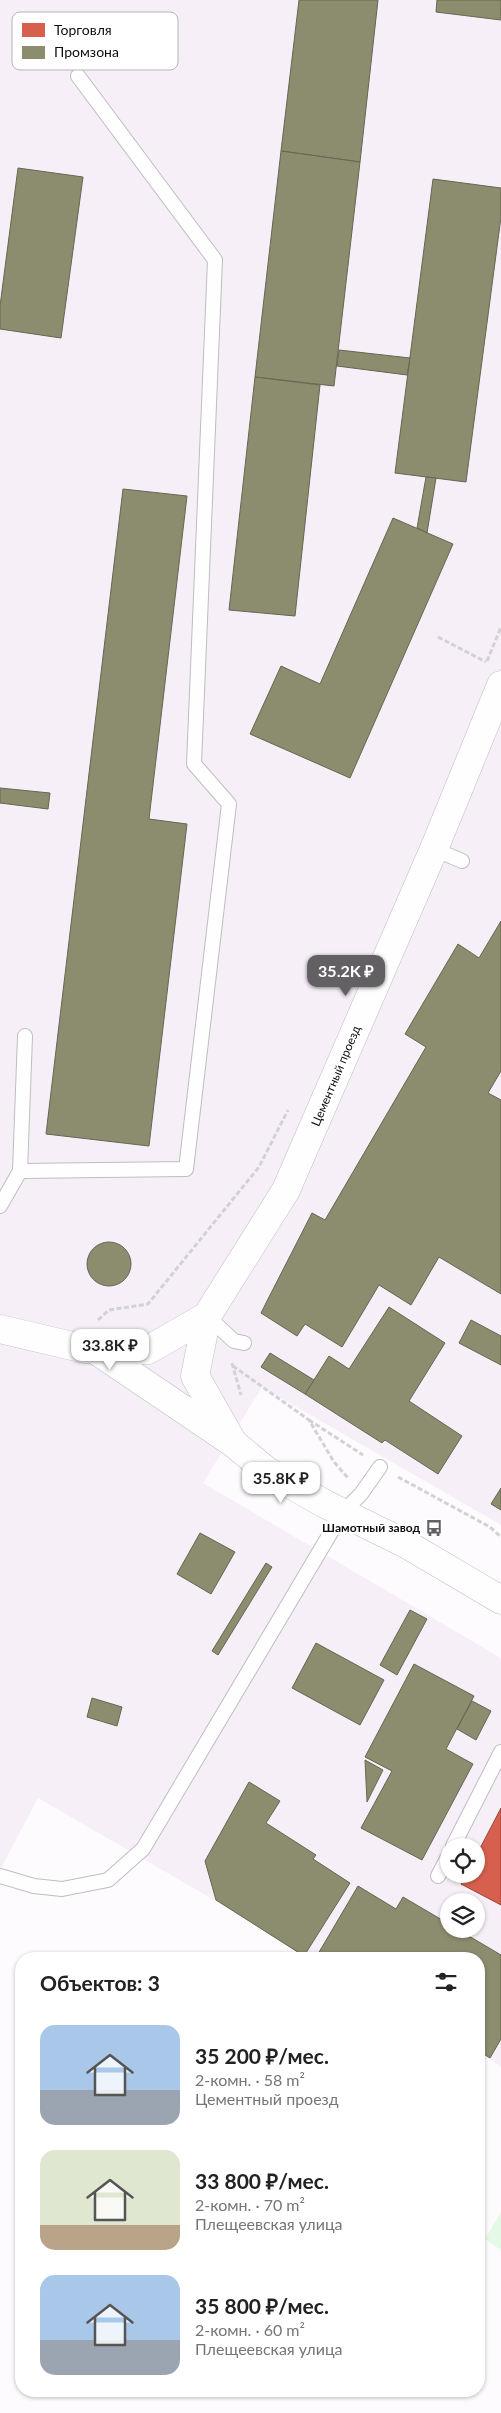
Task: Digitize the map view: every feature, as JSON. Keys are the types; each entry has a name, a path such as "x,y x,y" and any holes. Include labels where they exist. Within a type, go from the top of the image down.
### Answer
{"street":[{"name":"Цементный проезд","path":"207,1316 286,1190 434,849 501,685"},
{"path":"0,1329 94,1349 148,1350 207,1316"},
{"path":"207,1316 194,1376 233,1443"},
{"path":"94,1349 233,1443 268,1471 352,1503 406,1544 500,1597"}],"lane":[{"path":"20,1172 186,1169 229,804 194,764 215,260 78,76"},
{"path":"434,849 462,861"},
{"path":"0,1206 20,1172 25,1036"},
{"path":"207,1316 239,1342"},
{"path":"0,1876 34,1886 62,1890 108,1880 143,1849 352,1503 380,1467"},
{"path":"457,1838 501,1752"},
{"path":"438,1876 440,1872"}],"path":[{"path":"438,637 486,663 501,627"},
{"path":"109,1310 148,1304 259,1167 288,1108"},
{"path":"239,1342 232,1365 243,1402"},
{"path":"232,1365 309,1420 380,1467 490,1527 501,1537"},
{"path":"309,1420 334,1462 352,1503"}],"shaded area":[{"path":"0,0 501,0 501,1525 262,1387 203,1483 501,1658 501,2066 485,2057 485,1952 304,1952 38,1798 0,1870"}],"green space":[{"path":"501,2212 501,2250 485,2239"}],"building: Торговля":[{"path":"501,1808 501,1905 485,1897 485,1893 478,1893 461,1884 485,1883 485,1839"}],"building: Промзона":[{"path":"299,0 378,0 360,162 281,151"},
{"path":"437,0 501,0 501,20 436,12"},
{"path":"281,151 360,162 334,386 255,377"},
{"path":"18,168 83,177 61,338 0,329 0,306"},
{"path":"433,179 501,188 501,217 466,482 395,473"},
{"path":"339,350 410,358 407,375 337,366"},
{"path":"255,377 320,385 295,616 229,610"},
{"path":"426,477 436,478 427,533 417,528"},
{"path":"123,489 187,496 149,819 187,824 149,1146 46,1134"},
{"path":"393,518 453,544 350,778 250,734 281,666 320,684"},
{"path":"0,788 50,793 48,809 0,803"},
{"path":"501,921 501,1071 488,1093 501,1100 501,1294 439,1257 411,1305 379,1285 342,1347 305,1324 297,1336 261,1313 312,1213 325,1220 426,1047 405,1034 458,944 479,958"},
{"path":"105,1242 113,1242 125,1248 131,1264 125,1280 113,1286 105,1286 93,1280 87,1268 87,1260 93,1248"},
{"path":"389,1307 445,1343 409,1401 462,1436 438,1474 385,1440 382,1443 305,1394 329,1356 349,1369"},
{"path":"471,1320 501,1336 501,1365 459,1343"},
{"path":"270,1353 314,1380 305,1394 261,1367"},
{"path":"501,1488 501,1510 491,1504"},
{"path":"200,1533 235,1552 211,1594 177,1574"},
{"path":"266,1563 272,1567 218,1655 212,1651"},
{"path":"410,1610 427,1619 397,1675 380,1665"},
{"path":"316,1643 384,1680 360,1725 292,1688"},
{"path":"414,1664 474,1696 446,1749 473,1764 422,1860 361,1828 392,1771 365,1757"},
{"path":"92,1698 122,1707 117,1726 87,1717"},
{"path":"472,1701 491,1711 476,1740 457,1729"},
{"path":"365,1760 383,1770 367,1802"},
{"path":"249,1782 280,1801 266,1823 316,1855 313,1859 350,1883 307,1952 298,1952 216,1900 205,1861"},
{"path":"358,1886 396,1909 403,1897 440,1919 440,1938 472,1938 501,1955 501,2039 490,2058 485,2055 485,1952 319,1952"}],"place":[{"name":"Шамотный завод","path":"434,1528"}]}
